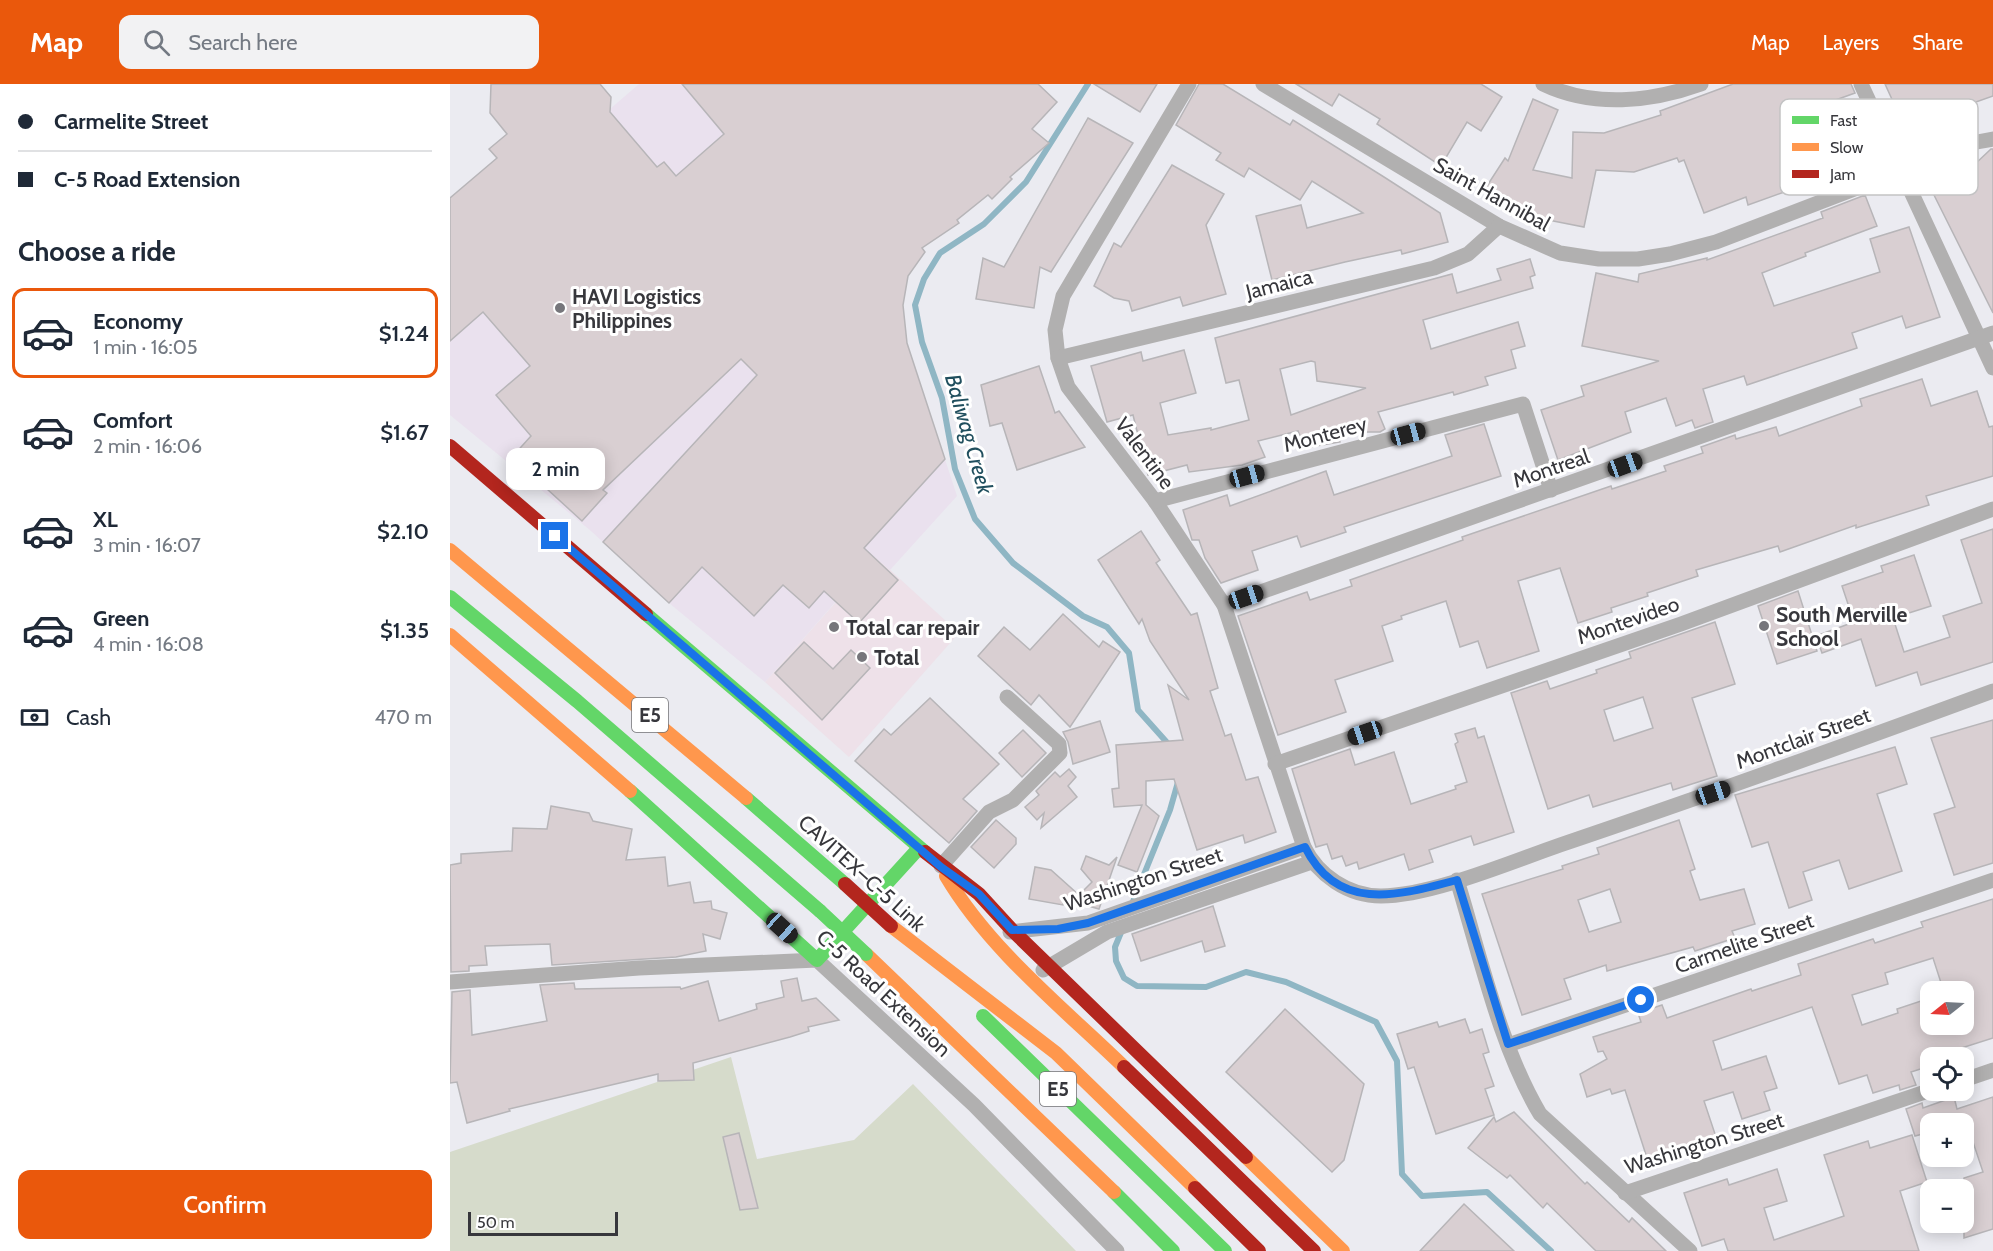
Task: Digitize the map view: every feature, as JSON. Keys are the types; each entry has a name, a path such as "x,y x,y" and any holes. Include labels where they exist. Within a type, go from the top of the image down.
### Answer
{"main road":[{"path":"450,446 941,867 979,894 1012,930 1343,1251"},
{"name":"CAVITEX–C-5 Link","path":"450,550 679,740 845,884 1225,1251"},
{"name":"E5","path":"450,597 612,731 820,911 1046,1124 1173,1251"},
{"name":"C-5 Road Extension","path":"450,635 552,721 817,960"},
{"path":"817,960 919,848"},
{"path":"941,867 964,907 996,943 1314,1251"},
{"path":"891,926 1056,1053 1259,1251"},
{"path":"1046,1124 1144,1242"}],"street":[{"name":"Valentine","path":"1189,84 1063,296 1054,330 1058,358 1068,387 1155,501 1224,605 1275,764 1312,862"},
{"name":"Saint Hannibal","path":"1263,84 1499,226 1560,253 1599,259 1638,259 1670,254 1716,242 1842,195"},
{"path":"1543,84 1575,95 1639,101 1671,95 1701,84"},
{"path":"1861,84 1868,99"},
{"name":"Saint Hannibal","path":"1978,142 1993,139"},
{"path":"1916,195 1986,336 1993,368"},
{"name":"Jamaica","path":"1058,358 1434,268 1468,254 1499,226"},
{"name":"Montreal","path":"1224,605 1986,336"},
{"name":"Monterey","path":"1155,501 1523,404 1551,490"},
{"name":"Montevideo","path":"1275,764 1681,624 1993,509"},
{"name":"Montclair Street","path":"1457,880 1735,786 1993,691"},
{"path":"941,867 989,813 1013,800 1060,753 1059,744 1007,697"},
{"name":"Washington Street","path":"1147,911 1305,847"},
{"path":"1312,862 1337,884 1378,896 1401,895 1457,880"},
{"name":"Washington Street","path":"1012,930 1105,925 1312,862"},
{"name":"Washington Street","path":"1457,880 1508,1044 1526,1089 1540,1114 1625,1193 1920,1094"},
{"name":"Carmelite Street","path":"1508,1044 1993,880"},
{"name":"Washington Street","path":"1030,978 1105,925"},
{"path":"996,943 1012,930"},
{"path":"450,982 639,968 817,960"},
{"name":"C-5 Road Extension","path":"817,960 974,1105 1117,1251"},
{"path":"1974,1077 1993,1070"},
{"path":"1625,1193 1690,1251"}],"shaded area":[{"path":"639,84 798,84 803,100 925,252 908,276 903,306 907,343 957,496 890,570 875,557 765,682 669,603 591,531 450,415 450,247"},
{"name":"Total","path":"876,557 959,633 849,757 765,682"}],"green space":[{"path":"731,1057 757,1159 854,1140 913,1084 1076,1251 450,1251 450,1152"}],"building":[{"path":"491,84 600,84 611,97 610,112 657,167 664,162 676,176 724,134 682,84 1038,84 1057,102 1032,129 1049,143 1010,177 1012,179 992,199 988,195 957,220 959,223 922,248 925,252 908,276 903,305 907,343 945,459 864,548 898,580 859,623 824,591 809,608 783,585 754,616 702,567 669,603 603,542 757,375 741,359 603,490 607,493 582,521 512,457 531,436 496,395 530,366 483,312 450,341 450,198 497,158 489,149 507,134 490,113"},
{"path":"1094,84 1157,84 1140,112"},
{"path":"1199,84 1223,84 1290,125 1293,120 1384,177 1440,213 1448,242 1402,254 1401,250 1345,262 1272,280 1256,216 1301,205 1307,228 1363,213 1312,181 1300,200 1249,168 1244,177 1216,160 1221,153 1176,125"},
{"path":"1296,84 1481,84 1502,97 1481,131 1467,122 1441,166 1377,124 1380,119 1339,94 1332,106"},
{"path":"1733,84 1851,84 1855,93 1838,99 1780,99 1780,194 1748,205 1746,197 1704,213 1684,160 1679,162 1677,158 1634,172 1596,170 1584,227 1528,216 1526,219 1483,192 1505,158 1508,161 1533,99 1558,110 1533,170 1572,178 1573,132 1604,133 1661,115 1660,111"},
{"path":"1885,84 1993,84 1993,96 1978,101 1978,99 1892,99"},
{"path":"1088,118 1133,143 1051,272 1040,267 1034,308 976,299 983,258 1004,267"},
{"path":"1993,149 1993,313 1934,195 1978,195 1978,161"},
{"path":"1172,165 1224,194 1206,225 1226,294 1183,306 1180,297 1132,311 1129,301 1114,298 1094,286 1114,243 1121,247"},
{"path":"1865,195 1877,226 1805,253 1806,256 1762,273 1774,306 1880,272 1870,239 1909,227 1940,317 1906,328 1902,316 1852,333 1857,348 1747,385 1744,376 1703,389 1713,422 1695,428 1692,420 1676,426 1666,398 1625,412 1631,432 1558,460 1541,410 1584,396 1581,386 1659,361 1582,346 1596,273 1638,282 1639,274 1707,258 1707,260 1823,218 1821,212"},
{"path":"1530,259 1535,275 1530,277 1533,288 1423,320 1431,349 1518,322 1525,346 1511,350 1516,368 1485,377 1488,385 1378,412 1385,429 1380,432 1337,432 1340,442 1305,448 1298,431 1258,441 1265,457 1242,465 1189,472 1187,465 1148,475 1133,415 1107,422 1091,366 1141,352 1143,361 1184,350 1196,393 1160,403 1168,435 1211,428 1211,430 1249,420 1239,380 1226,383 1215,338 1452,274 1457,293 1501,280 1497,269","holes":["1315,362 1317,381 1366,388 1291,415 1280,369"]},
{"path":"1039,366 1055,413 1059,411 1085,447 1017,470 1002,423 990,426 981,385"},
{"path":"1922,379 1931,406 1977,391 1989,427 1993,426 1993,476 1926,496 1929,505 1856,528 1856,525 1780,552 1778,546 1696,570 1698,576 1647,593 1648,596 1611,608 1612,612 1578,623 1560,568 1518,581 1539,651 1487,668 1478,641 1460,647 1446,601 1401,616 1402,619 1382,626 1393,661 1335,680 1346,712 1278,735 1238,616 1307,592 1310,600 1352,586 1350,580 1463,540 1462,537 1611,486 1612,489 1666,471 1664,466 1703,453 1701,447 1735,435 1736,439 1776,427 1779,436 1862,406 1860,399"},
{"path":"1484,424 1501,476 1344,527 1346,532 1301,547 1297,536 1252,551 1258,570 1221,583 1205,558 1199,540 1192,540 1183,510 1227,495 1230,506 1326,471 1334,495 1452,456 1445,435"},
{"path":"1993,529 1993,662 1921,685 1917,672 1876,686 1861,639 1822,653 1816,636 1854,622 1842,586 1883,572 1881,566 1914,555 1931,606 1893,618 1904,652 1950,637 1943,616 1982,603 1961,540"},
{"path":"1141,531 1160,560 1156,563 1191,615 1197,613 1218,688 1210,691 1225,736 1231,734 1246,780 1258,777 1276,832 1245,843 1243,835 1197,850 1174,779 1146,781 1146,805 1159,816 1137,872 1118,865 1142,805 1114,807 1112,789 1119,788 1116,745 1183,740 1168,685 1189,700 1150,641 1142,619 1139,624 1098,560"},
{"path":"1798,591 1817,651 1777,664 1758,606"},
{"path":"1063,614 1099,647 1103,641 1120,652 1070,727 1039,695 1031,705 978,656 1004,627 1030,650"},
{"path":"1715,622 1735,684 1692,698 1717,776 1673,790 1671,783 1593,807 1589,795 1548,809 1511,693 1547,681 1550,689 1597,673 1596,670 1631,658 1629,652","holes":["1643,697 1653,728 1614,741 1604,710"]},
{"path":"804,642 833,669 851,650 870,668 822,720 775,673"},
{"path":"930,698 999,764 963,799 977,811 949,843 855,761 884,729 891,735"},
{"path":"1993,720 1993,863 1954,875 1934,814 1955,807 1931,738"},
{"path":"1100,721 1110,752 1073,764 1063,732"},
{"path":"1475,728 1478,738 1484,736 1514,832 1474,845 1471,836 1429,850 1433,862 1409,870 1404,854 1359,869 1357,862 1346,866 1342,856 1332,859 1327,844 1316,847 1292,769 1350,749 1355,765 1394,752 1411,804 1456,789 1455,786 1467,782 1455,744 1458,742 1455,734"},
{"path":"1023,730 1046,753 1022,777 999,753"},
{"path":"1895,747 1907,784 1877,794 1902,871 1849,889 1839,860 1803,872 1812,900 1789,908 1768,842 1752,847 1735,795"},
{"path":"1069,769 1076,777 1068,786 1077,797 1041,828 1044,813 1037,820 1025,807 1039,795 1036,791 1055,772 1060,777"},
{"path":"551,806 589,813 593,821 632,829 626,860 665,857 668,886 690,882 694,903 711,901 712,909 727,913 720,939 703,934 706,951 676,957 552,965 550,944 485,946 487,965 469,966 469,971 451,972 450,865 461,863 461,854 512,851 513,828 547,829"},
{"path":"996,820 1016,838 1016,844 994,868 971,847"},
{"path":"1679,820 1695,869 1690,871 1700,900 1744,889 1755,924 1732,931 1735,938 1695,951 1693,947 1607,971 1606,965 1564,979 1571,999 1522,1015 1482,894 1563,869 1562,866 1599,854 1597,848","holes":["1610,889 1621,922 1589,932 1578,900"]},
{"path":"1086,856 1109,865 1117,857 1099,909 1064,899 1063,905 1029,899 1035,867 1051,870 1079,895 1092,882 1081,869"},
{"path":"1993,899 1993,1038 1965,1047 1920,1047 1920,1069 1911,1072 1916,1085 1900,1090 1899,1085 1873,1093 1867,1075 1839,1084 1812,1007 1713,1041 1722,1070 1766,1056 1777,1088 1764,1092 1770,1110 1742,1119 1733,1092 1704,1101 1718,1143 1702,1148 1701,1144 1648,1161 1625,1090 1612,1094 1610,1089 1587,1097 1580,1074 1607,1059 1603,1051 1598,1052 1593,1037 1641,1022 1638,1013 1662,1005 1667,1018 1751,989 1752,991 1801,975 1798,964 1873,939 1875,943 1923,927 1921,922","holes":["1933,958 1940,981 1974,981 1974,1035 1920,1035 1920,1001 1897,1009 1898,1013 1862,1025 1852,995 1888,984 1885,973"]},
{"path":"1213,906 1225,946 1205,952 1202,941 1141,961 1132,934"},
{"path":"797,978 802,1001 816,998 839,1020 808,1027 809,1031 790,1037 693,1063 694,1080 658,1081 658,1074 509,1109 510,1111 467,1123 457,1082 450,1083 452,992 470,990 472,1035 547,1021 540,985 574,983 575,989 680,987 681,989 708,981 719,1021 757,1009 756,1004 784,997 781,981"},
{"path":"1285,1009 1364,1084 1344,1160 1332,1172 1226,1072"},
{"path":"1465,1019 1470,1033 1482,1029 1489,1052 1483,1054 1494,1086 1485,1089 1494,1115 1436,1134 1414,1067 1408,1069 1397,1034 1437,1022 1439,1027"},
{"path":"1993,1097 1993,1229 1964,1238 1964,1233 1974,1233 1974,1179 1964,1178 1983,1172 1974,1145 1974,1113 1920,1113 1920,1135 1915,1136 1906,1109 1922,1103 1923,1108 1943,1101 1955,1101 1957,1109"},
{"path":"1514,1112 1585,1184 1587,1182 1629,1222 1632,1218 1666,1251 1596,1251 1547,1203 1543,1208 1510,1175 1507,1178 1468,1148 1494,1117 1496,1122"},
{"path":"739,1133 758,1208 740,1210 723,1137"},
{"path":"1912,1135 1920,1167 1922,1167 1926,1179 1920,1179 1920,1184 1900,1191 1919,1251 1728,1251 1724,1239 1702,1246 1684,1193 1727,1179 1729,1185 1777,1169 1787,1201 1764,1208 1774,1240 1844,1216 1824,1155 1868,1141 1870,1148"},
{"path":"1464,1204 1514,1251 1420,1251"}],"waterway":[{"name":"Baliwag Creek","path":"1088,84 1026,182 984,224 940,253 924,279 915,305 922,342 942,398 955,469 975,519 1013,563 1083,616 1107,627 1129,653 1138,710 1171,747"},
{"name":"Baliwag Creek","path":"1132,904 1170,810 1178,782"},
{"name":"Baliwag Creek","path":"1122,930 1115,947 1116,961 1124,978 1137,986 1206,987 1246,972 1286,982 1376,1022 1397,1061 1402,1174 1422,1196 1487,1192 1551,1251"}],"traffic: fast":[{"path":"450,597 577,701 820,911"},
{"path":"646,614 925,852"},
{"path":"630,791 817,960 919,848"},
{"path":"746,798 845,884"},
{"path":"820,911 866,954"},
{"path":"983,1016 1225,1251"},
{"path":"1114,1192 1173,1251"}],"traffic: slow":[{"path":"450,550 746,798"},
{"path":"450,635 630,791"},
{"path":"946,876 963,903 1005,953 1124,1067"},
{"path":"891,926 1056,1053 1195,1188"},
{"path":"866,954 1114,1192"},
{"path":"1246,1157 1343,1251"}],"traffic: jam":[{"path":"450,446 646,614"},
{"path":"925,852 979,894 1012,930 1246,1157"},
{"path":"845,884 891,926"},
{"path":"1124,1067 1314,1251"},
{"path":"1195,1188 1259,1251"}],"place":[{"name":"HAVI Logistics Philippines","path":"560,308"},
{"name":"South Merville School","path":"1764,626"},
{"name":"Total car repair","path":"834,627"},
{"name":"Total","path":"862,657"}],"route":[{"path":"555,536 941,867 979,894 1012,930 1058,929 1088,923 1305,847 1312,862 1322,872 1337,884 1354,891 1378,896 1401,895 1457,880 1508,1044 1641,1000"}]}
